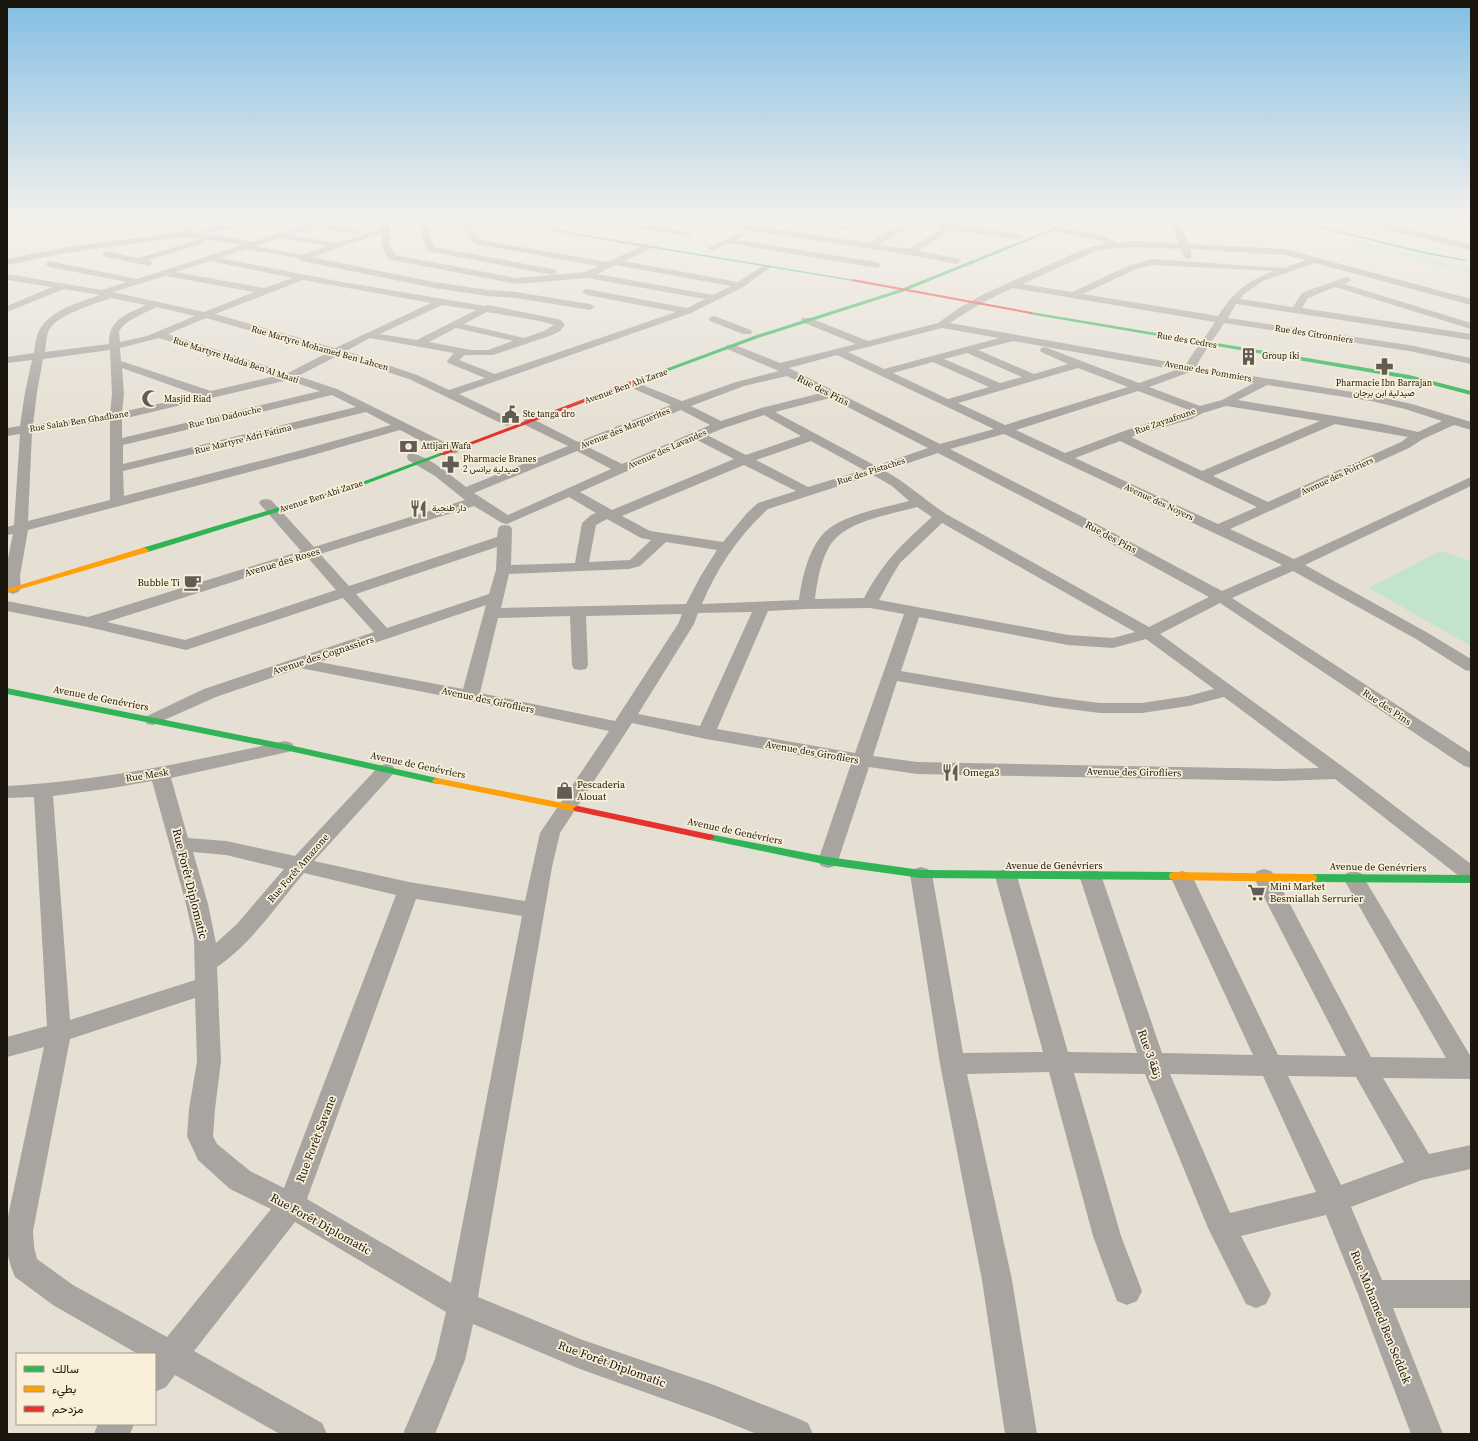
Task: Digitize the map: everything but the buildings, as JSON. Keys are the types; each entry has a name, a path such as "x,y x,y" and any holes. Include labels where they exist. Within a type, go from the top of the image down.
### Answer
{"main road":[{"name":"Rue des Cedres","path":"885,286 974,303 1409,377 1471,393"},
{"name":"Avenue Ben Abi Zarae","path":"447,448 529,422 731,346 806,320 912,286"},
{"name":"Avenue Ben Abi Zarae","path":"10,590 268,505 356,486 507,422 747,332 890,287"},
{"name":"Avenue Ben Abi Zarae","path":"369,471 418,459"},
{"name":"Avenue de Genévriers","path":"7,692 285,747 386,770 828,861 921,874 1182,878 1264,876 1471,879"}],"street":[{"path":"7,309 12,304 63,286"},
{"name":"Rue Martyre Mohamed Ben Lahcen","path":"65,286 206,315 336,352 402,373 507,422"},
{"path":"10,590 21,528 26,430 31,392 44,330 47,326 63,315 124,286"},
{"path":"239,286 264,291"},
{"path":"160,335 277,286"},
{"path":"357,286 545,319 560,325 551,332 486,354 463,352 420,343 369,335"},
{"path":"442,286 488,293 516,295 590,307"},
{"path":"516,295 517,286"},
{"path":"605,286 584,292 688,311"},
{"path":"651,286 714,298"},
{"path":"449,394 688,311 738,286"},
{"path":"942,325 974,303 1011,286"},
{"name":"Rue des Citronniers","path":"1021,286 1222,320 1409,348 1471,361"},
{"path":"1073,295 1091,286"},
{"path":"1189,369 1198,352 1207,343 1222,320 1232,301 1248,286"},
{"path":"1296,310 1304,296 1327,286"},
{"path":"1342,286 1471,326"},
{"path":"1409,286 1471,302"},
{"path":"538,296 566,293"},
{"path":"420,343 516,295"},
{"name":"Rue Salah Ben Ghadbane","path":"7,432 116,417 288,377 369,335 442,301"},
{"path":"1232,301 1371,320 1471,337"},
{"path":"1371,320 1391,301"},
{"path":"117,502 116,417 118,394 114,333 118,326 156,304"},
{"path":"714,319 747,332"},
{"path":"806,320 866,344"},
{"path":"454,325 525,341"},
{"name":"Avenue des Pommiers","path":"942,325 1408,406 1471,426"},
{"name":"Avenue des Marguerites","path":"470,496 579,447 681,405 839,352 942,325"},
{"name":"Rue Martyre Hadda Ben Al Maati","path":"7,360 116,346 160,335 333,391 447,448"},
{"path":"884,372 1015,337"},
{"path":"1032,340 1037,346 1078,364 1199,410"},
{"name":"Rue des Pins","path":"731,346 832,394 1086,524 1221,597 1471,762"},
{"path":"968,350 1032,377"},
{"path":"463,352 452,361 495,378"},
{"name":"Avenue des Noyers","path":"839,352 1292,564 1422,636 1471,666"},
{"path":"934,359 999,387"},
{"path":"117,363 210,395"},
{"path":"946,403 1078,364"},
{"name":"Rue des Pistaches","path":"419,1434 450,1360 462,1305 542,867 550,833 686,624 690,609 726,547 753,514 762,506 874,471 937,449 1003,430 1139,387 1189,369"},
{"name":"Rue Zayzafoune","path":"1064,458 1121,437 1187,416 1199,410 1226,402 1265,381"},
{"path":"630,384 681,405 720,425"},
{"name":"Rue Ibn Dadouche","path":"116,443 333,391"},
{"name":"Avenue des Lavandes","path":"507,520 571,493 720,425 765,411 832,394"},
{"path":"1226,402 1419,436"},
{"name":"Rue Martyre Adri Fatima","path":"117,469 368,408"},
{"path":"765,411 810,437 897,483 919,502 941,517 1149,633 1339,773 1471,875"},
{"path":"1203,475 1333,420"},
{"name":"Avenue des Poiriers","path":"1219,529 1405,445 1419,436 1454,420"},
{"path":"529,422 622,469"},
{"path":"7,531 302,454 403,425"},
{"path":"697,435 805,492"},
{"path":"581,568 589,523 596,518 610,514 744,460 810,437"},
{"path":"1121,437 1269,507"},
{"path":"418,459 507,520 502,570 470,696"},
{"name":"Avenue des Cognassiers","path":"153,720 210,693 385,635 494,605 578,611 870,603 1076,640 1113,643 1149,633 1221,597 1323,551 1471,481"},
{"path":"571,493 646,535 726,547"},
{"name":"Avenue des Roses","path":"88,622 312,553 470,496"},
{"path":"806,604 811,575 828,537 841,526 855,520 919,502"},
{"path":"268,505 385,635"},
{"path":"870,603 883,578 895,561 915,539 941,517"},
{"path":"502,570 621,567 635,563 662,538"},
{"path":"7,606 88,622 186,645 504,540"},
{"path":"706,733 762,607"},
{"path":"828,861 913,610"},
{"path":"578,611 580,665"},
{"path":"1422,636 1471,657"},
{"name":"Avenue des Girofliers","path":"299,663 470,696 623,722 706,733 861,761 917,768 1279,775 1339,773"},
{"path":"891,675 1053,702 1100,708 1142,708 1182,702 1227,691"},
{"name":"Rue Mesk","path":"7,792 43,791 160,774 285,747"},
{"name":"Rue Forêt Amazone","path":"7,1048 59,1033 206,974 221,954 249,926 299,864 386,770"},
{"name":"Rue Forêt Diplomatic","path":"160,774 205,939 209,1061 202,1109 200,1136 207,1152 235,1176 291,1205 462,1305 580,1354 714,1402 797,1434"},
{"path":"43,791 59,1033 19,1231 20,1247 25,1268 145,1353"},
{"path":"180,844 226,848 409,890 534,910"},
{"path":"921,874 952,1064 997,1280 1021,1434"},
{"path":"1006,876 1107,1236 1127,1290"},
{"name":"Rue 3 زنقة","path":"1090,876 1153,1064 1222,1228 1256,1294"},
{"path":"1264,876 1364,1068 1422,1168"},
{"name":"Rue Mohamed Ben Seddek","path":"1182,878 1334,1200 1373,1294 1427,1434"},
{"path":"1354,878 1468,1069"},
{"name":"Rue Forêt Savane","path":"163,1366 291,1205 409,890"},
{"path":"952,1064 1058,1062 1468,1069"},
{"path":"1222,1228 1334,1200 1422,1168 1471,1157"},
{"path":"1373,1294 1471,1294"},
{"path":"163,1366 311,1434"},
{"path":"110,1434 117,1425"}],"green space":[{"path":"1440,551 1471,561 1471,646 1369,588"}],"traffic: fast":[{"path":"631,383 756,337 912,286"},
{"path":"1031,313 1409,377 1471,393"},
{"path":"145,550 356,486 442,454"},
{"path":"7,691 285,747 437,781"},
{"path":"709,837 828,861 921,874 1174,876"},
{"path":"1312,878 1471,879"}],"traffic: slow":[{"path":"7,591 145,550"},
{"path":"437,781 578,809"},
{"path":"1174,876 1312,878"}],"traffic: jam":[{"path":"887,286 1031,313"},
{"path":"442,454 631,383"},
{"path":"578,809 709,837"}],"place":[{"name":"Group iki","path":"1249,356"},
{"name":"Pharmacie Ibn Barrajan صيدلية ابن برجان","path":"1384,366"},
{"name":"Masjid Riad","path":"151,399"},
{"name":"Ste tanga dro","path":"510,414"},
{"name":"Attijari Wafa","path":"408,446"},
{"name":"Pharmacie Branes 2 صيدلية برانس","path":"450,464"},
{"name":"دار طنجية","path":"419,508"},
{"name":"Bubble Ti","path":"193,582"},
{"name":"Omega3","path":"950,772"},
{"name":"Pescaderia Alouat","path":"564,790"},
{"name":"Mini Market Besmiallah Serrurier","path":"1257,892"}]}
